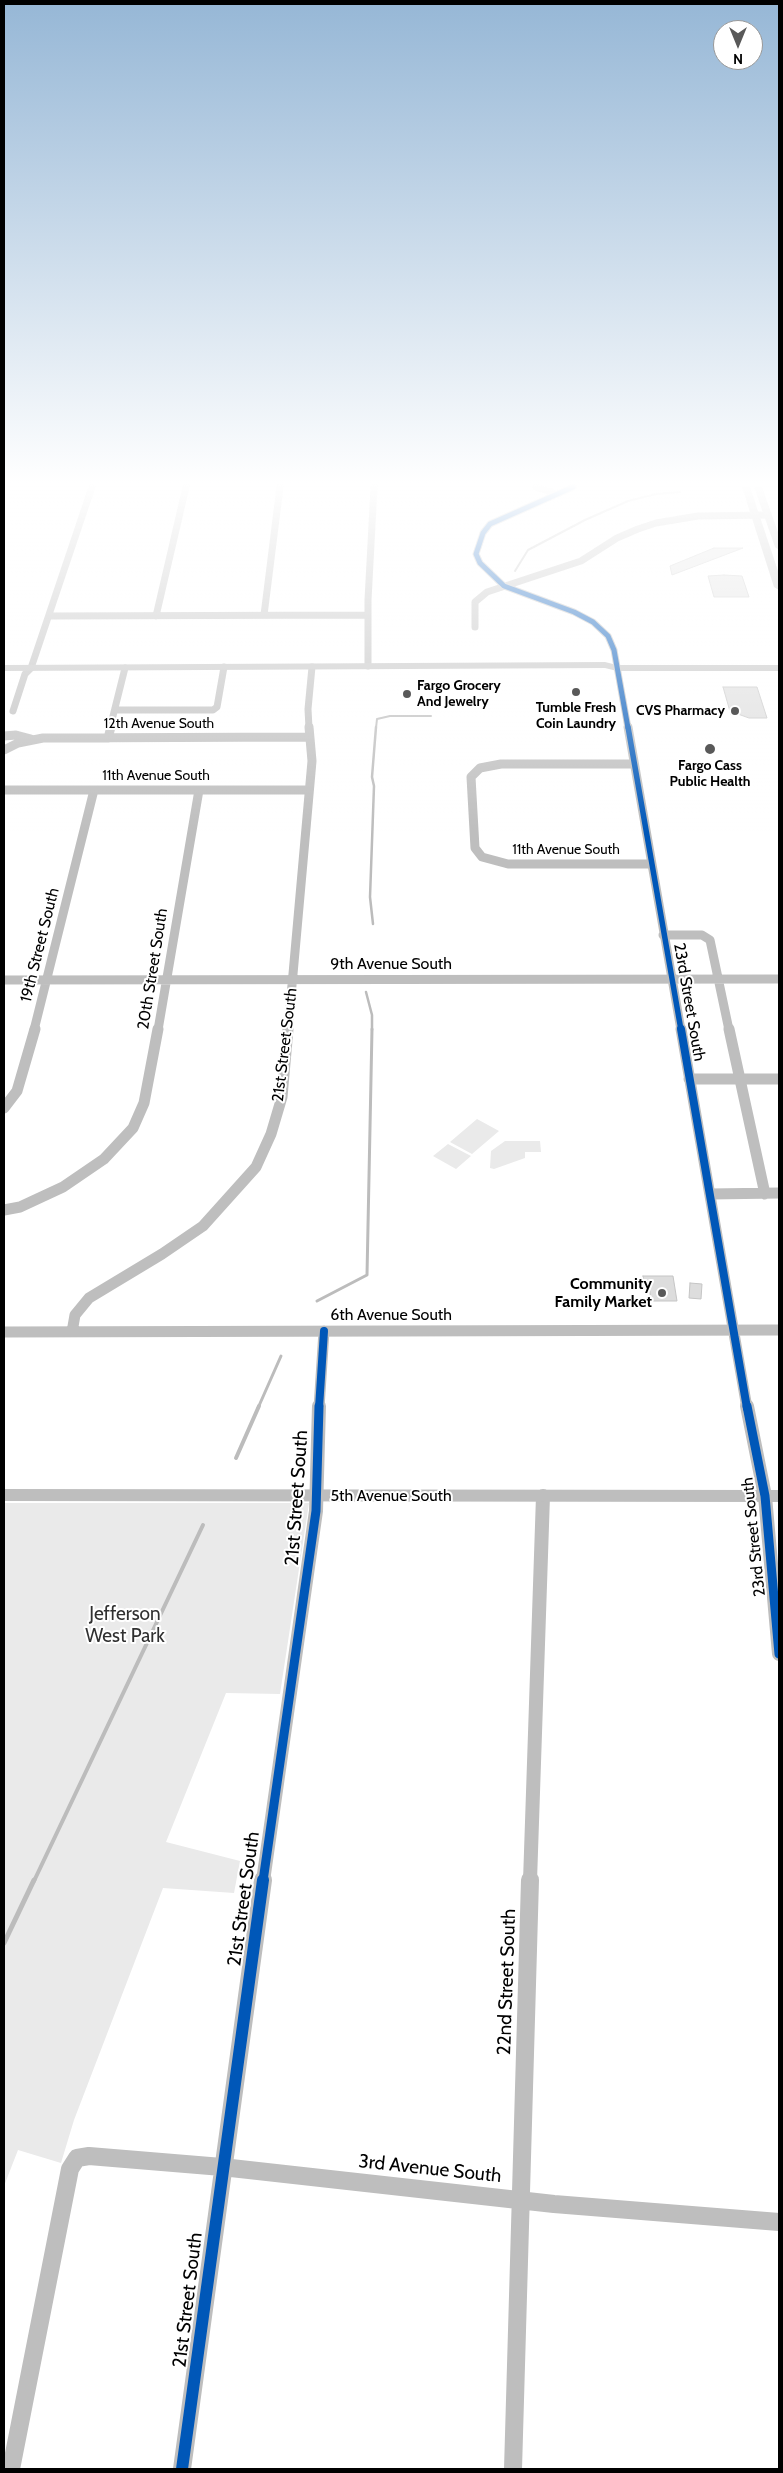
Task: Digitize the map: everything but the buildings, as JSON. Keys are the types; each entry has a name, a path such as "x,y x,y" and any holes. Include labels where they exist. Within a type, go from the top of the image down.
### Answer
{"main road":[{"path":"4,668 616,665 779,662"},
{"path":"616,665 779,668"}],"street":[{"path":"12,711 25,674 31,668 54,602"},
{"path":"156,616 159,602"},
{"path":"264,615 266,602"},
{"path":"368,666 369,602"},
{"path":"475,602 475,627"},
{"name":"23rd Street South","path":"548,602 574,612 593,622 608,636 616,665 734,1330 772,1496 779,1654"},
{"path":"49,616 368,615"},
{"path":"114,710 213,710 217,707 224,667"},
{"name":"21st Street South","path":"72,1332 75,1315 88,1298 162,1254 203,1226 256,1167 271,1134 282,1097 293,979 312,761 308,709 312,667"},
{"path":"108,738 125,668"},
{"path":"4,736 16,735 31,739"},
{"name":"12th Avenue South","path":"7,749 31,739 309,737"},
{"name":"11th Avenue South","path":"633,764 501,764 485,766 476,770 471,777 475,848 482,857 508,864 651,864"},
{"name":"11th Avenue South","path":"4,790 309,790"},
{"name":"19th Street South","path":"6,1106 17,1091 23,1075 94,790"},
{"name":"20th Street South","path":"4,1210 20,1207 63,1187 104,1159 133,1128 144,1103 199,790"},
{"path":"663,935 702,935 710,940 765,1194"},
{"name":"9th Avenue South","path":"4,980 779,979"},
{"path":"689,1079 779,1079"},
{"path":"710,1194 779,1193"},
{"name":"6th Avenue South","path":"4,1332 779,1330"},
{"name":"21st Street South","path":"182,2469 222,2167 305,1590 316,1496 324,1332"},
{"name":"5th Avenue South","path":"4,1495 772,1496"},
{"name":"22nd Street South","path":"513,2469 536,1660 543,1496"},
{"name":"3rd Avenue South","path":"11,2469 68,2178 77,2158 89,2156 222,2167 521,2200 779,2222"}],"green space":[{"path":"477,1119 499,1131 472,1154 450,1142"},
{"path":"505,1141 540,1141 541,1152 525,1152 525,1158 494,1169 490,1168 491,1151"},
{"path":"448,1144 471,1156 456,1169 433,1156"},
{"name":"Jefferson West Park","path":"4,1503 309,1503 280,1694 226,1693 166,1842 240,1861 234,1893 163,1888 74,2120 61,2163 18,2150 4,2186"}],"waterway":[{"path":"376,728 377,719 390,716 431,716"},
{"path":"373,924 370,897 374,786 372,777 376,727"},
{"path":"366,992 372,1015 372,1029"},
{"path":"317,1301 367,1275 372,1029"},
{"path":"258,1408 281,1356"},
{"path":"236,1458 259,1406"},
{"path":"34,1881 203,1525"},
{"path":"4,1943 34,1880"}],"cycle path":[{"path":"548,602 574,612 593,622 608,636 614,650 746,1401 765,1496 779,1654"},
{"path":"182,2469 222,2167 316,1511 319,1409 324,1331"}],"place":[{"name":"Tumble Fresh Coin Laundry","path":"576,692"},
{"name":"Fargo Grocery And Jewelry","path":"407,694"},
{"name":"CVS Pharmacy","path":"735,711"},
{"name":"Fargo Cass Public Health","path":"710,749"},
{"name":"Community Family Market","path":"662,1293"}]}
